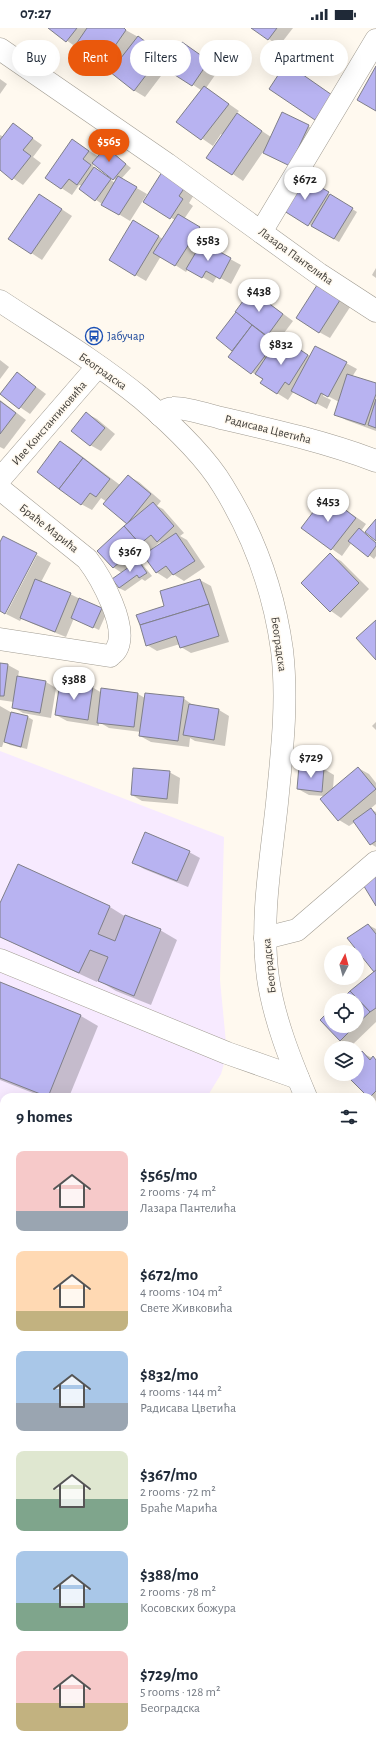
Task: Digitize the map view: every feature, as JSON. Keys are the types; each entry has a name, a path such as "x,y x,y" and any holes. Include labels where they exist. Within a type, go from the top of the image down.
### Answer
{"street":[{"path":"261,232 376,40"},
{"name":"Лазара Пантелића","path":"0,49 50,85 167,164 319,274 376,311"},
{"name":"Београдска","path":"0,301 98,366 160,415 204,461 223,485 249,535 263,568 278,624 284,679 283,746 265,938 268,978 276,1016 302,1088"},
{"name":"Иве Константиновића","path":"0,480 98,366"},
{"name":"Радисава Цветића","path":"160,415 165,410 173,408 213,416 271,429 343,449 376,461"},
{"name":"Браће Марића","path":"0,489 87,559 97,572 114,606 119,624 119,640 117,649 110,656 0,639"},
{"path":"265,938 297,930 376,862"},
{"path":"0,960 227,1053 302,1088"}],"shaded area":[{"path":"0,751 224,837 220,980 227,1053 221,1074 209,1093 0,1093"}],"building":[{"path":"48,28 77,28 66,42"},
{"path":"87,28 124,28 126,30 119,40 79,40"},
{"path":"251,28 277,28 268,40"},
{"path":"138,36 143,40 135,40"},
{"path":"130,46 130,76 145,76 134,91 115,76 122,76 122,57"},
{"path":"191,48 199,54 199,76 192,86 176,76 191,76"},
{"path":"376,66 376,111 357,100"},
{"path":"278,76 305,76 332,95 315,120 269,89"},
{"path":"204,86 229,104 201,140 176,122"},
{"path":"282,112 309,125 290,166 263,153"},
{"path":"237,113 262,131 232,175 206,158"},
{"path":"13,123 33,138 23,150 31,156 12,180 0,170 0,140"},
{"path":"72,139 89,151 83,159 91,165 77,185 69,179 61,189 45,178"},
{"path":"106,147 126,164 113,180 92,163"},
{"path":"94,167 111,179 95,201 79,189"},
{"path":"162,172 185,187 179,196 183,199 170,219 143,202"},
{"path":"118,176 137,187 119,215 101,205"},
{"path":"301,176 329,192 308,226 281,209"},
{"path":"39,194 62,209 31,254 8,239"},
{"path":"330,194 353,208 334,239 311,226"},
{"path":"178,214 200,227 175,266 153,253"},
{"path":"133,220 159,236 135,276 109,260"},
{"path":"202,242 231,258 220,279 206,271 202,278 186,269"},
{"path":"319,282 342,297 319,333 296,318"},
{"path":"251,290 283,314 267,336 235,312"},
{"path":"236,312 252,325 232,351 216,338"},
{"path":"252,325 275,343 251,374 228,357"},
{"path":"278,339 291,347 293,345 308,355 289,385 285,382 277,394 260,383 263,379 255,374"},
{"path":"315,346 347,362 328,397 321,393 316,404 291,391"},
{"path":"17,372 36,387 19,409 0,394"},
{"path":"347,374 376,383 376,394 365,425 334,415"},
{"path":"376,399 376,428 368,425"},
{"path":"0,401 16,413 0,434"},
{"path":"86,412 105,428 90,446 71,431"},
{"path":"60,441 83,458 59,489 37,472"},
{"path":"83,458 110,479 96,497 90,493 81,505 59,489"},
{"path":"128,475 151,494 127,524 103,504"},
{"path":"326,495 356,518 331,550 301,528"},
{"path":"153,502 174,526 157,542 151,535 140,544 124,526"},
{"path":"376,519 376,541 365,532"},
{"path":"124,526 140,544 113,568 97,551"},
{"path":"359,528 376,543 376,546 368,557 348,541"},
{"path":"176,533 195,561 173,575 166,566 156,573 143,555"},
{"path":"3,536 37,553 5,614 0,611 0,542"},
{"path":"330,553 359,583 330,612 301,583"},
{"path":"136,557 147,573 139,578 137,575 119,588 112,579 129,567 127,563"},
{"path":"35,579 71,593 55,632 20,618"},
{"path":"200,579 209,604 140,625 136,615 164,606 160,591"},
{"path":"79,598 102,608 93,628 71,618"},
{"path":"209,604 219,636 180,648 176,636 146,646 140,625"},
{"path":"376,620 376,660 356,638"},
{"path":"0,663 8,664 4,696 0,696"},
{"path":"17,676 46,681 40,713 12,708"},
{"path":"60,682 93,686 88,720 55,715"},
{"path":"101,688 138,693 134,727 97,723"},
{"path":"145,693 184,697 178,741 139,736"},
{"path":"189,704 219,709 214,740 183,735"},
{"path":"11,712 28,716 21,747 4,742"},
{"path":"299,766 324,768 322,792 297,789"},
{"path":"358,767 376,789 338,821 320,799"},
{"path":"133,768 170,771 167,799 131,795"},
{"path":"371,808 376,815 376,841 370,845 353,821"},
{"path":"145,832 190,851 177,881 132,863"},
{"path":"18,864 110,906 98,934 115,941 125,915 161,929 134,996 98,981 108,957 90,950 79,973 0,937 0,903"},
{"path":"376,875 376,906 362,883"},
{"path":"368,924 376,934 376,970 374,972 364,959 364,945 353,945 347,938"},
{"path":"376,970 376,1008 370,1012 364,1006 364,993 352,993 350,991 357,985 364,985 364,980"},
{"path":"0,982 81,1015 50,1093 38,1093 0,1078"},
{"path":"364,1006 370,1012 364,1018"},
{"path":"324,1016 324,1024 320,1020"},
{"path":"332,1033 348,1033 340,1041"},
{"path":"364,1053 370,1060 373,1056 376,1060 376,1091 374,1093 364,1093 352,1081 364,1081"}],"place":[{"name":"Јабучар","path":"94,336"}]}
